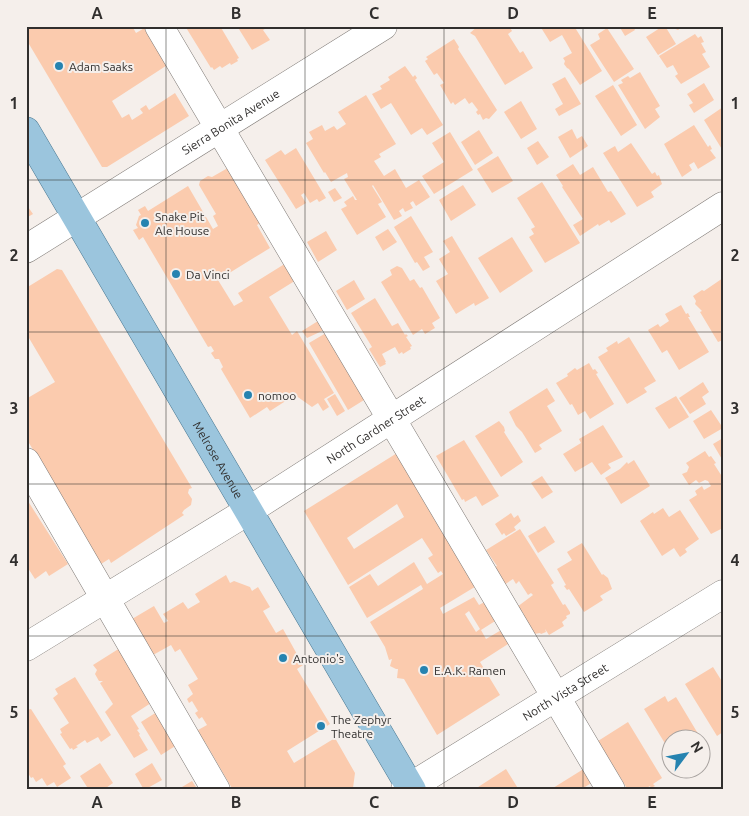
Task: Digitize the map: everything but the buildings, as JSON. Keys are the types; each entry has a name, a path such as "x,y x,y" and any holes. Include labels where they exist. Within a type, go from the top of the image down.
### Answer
{"main road":[{"name":"Melrose Avenue","path":"26,131 78,216 409,789"}],"street":[{"path":"159,26 611,790"},
{"name":"Sierra Bonita Avenue","path":"26,249 383,26"},
{"name":"North Gardner Street","path":"26,647 248,511 723,206"},
{"path":"26,462 106,597 216,790"},
{"name":"North Vista Street","path":"409,789 723,594"}],"place":[{"name":"Adam Saaks","path":"59,66"},
{"name":"Snake Pit Ale House","path":"145,223"},
{"name":"Da Vinci","path":"176,274"},
{"name":"nomoo","path":"248,395"},
{"name":"Antonio's","path":"283,658"},
{"name":"E.A.K. Ramen","path":"424,670"},
{"name":"The Zephyr Theatre","path":"321,726"}]}
